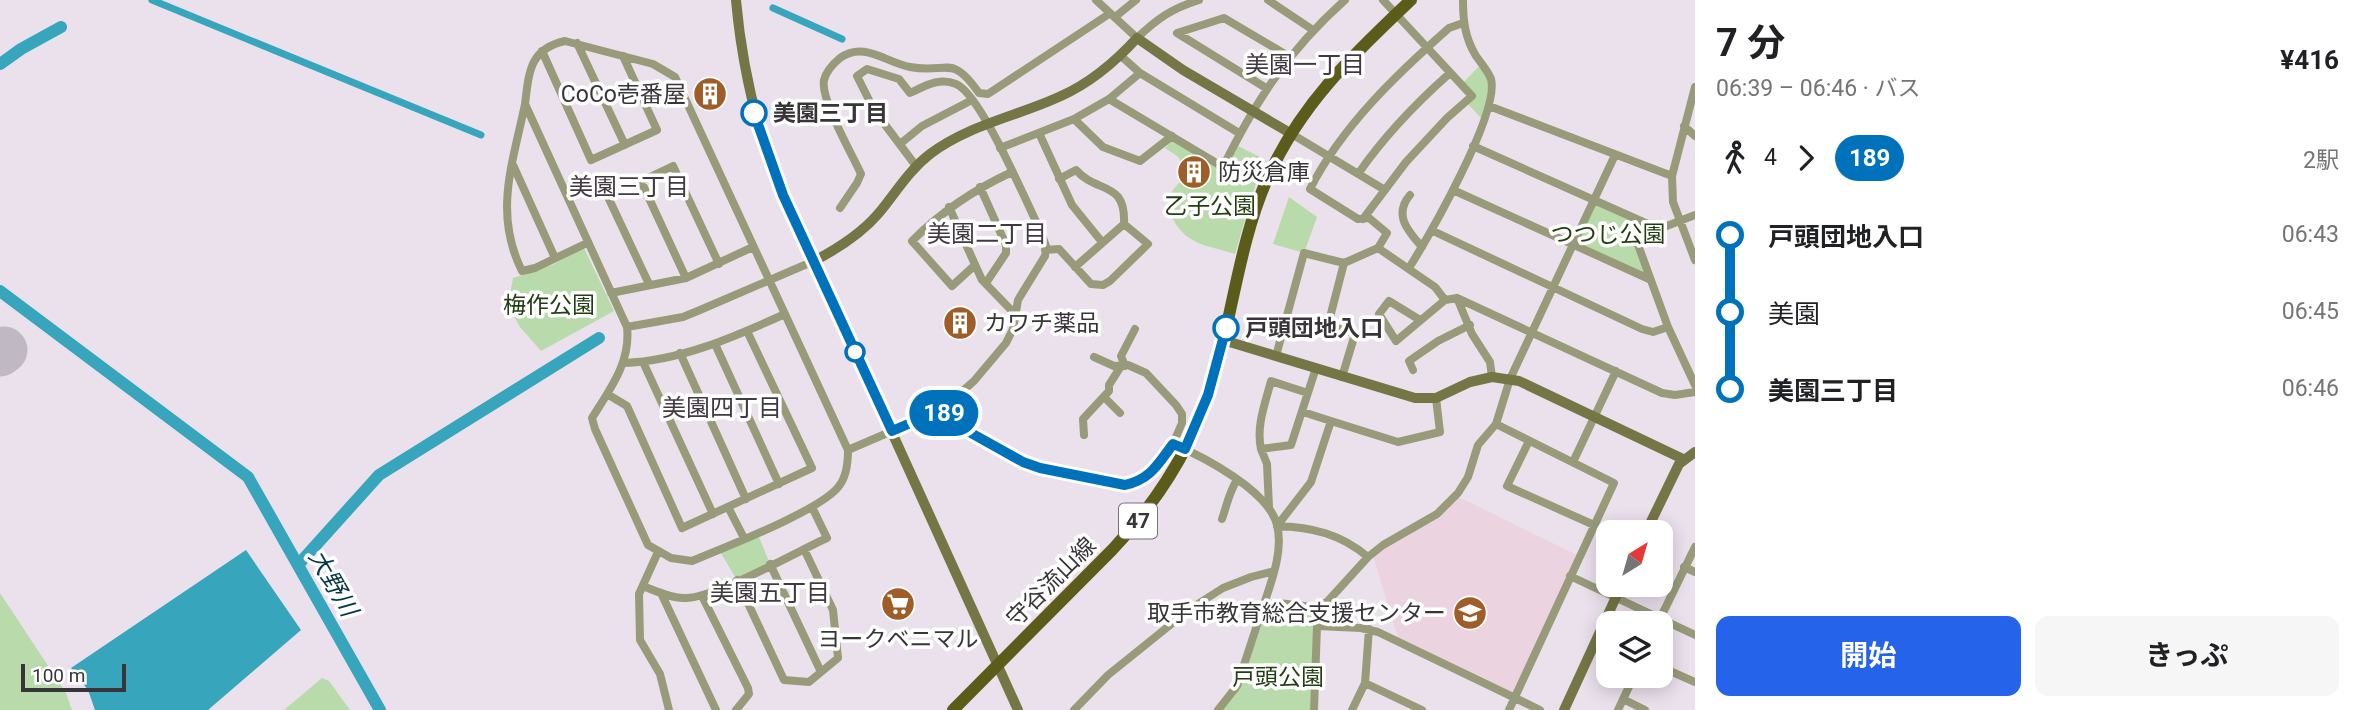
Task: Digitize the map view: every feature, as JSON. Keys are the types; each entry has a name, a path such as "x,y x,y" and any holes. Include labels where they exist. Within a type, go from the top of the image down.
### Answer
{"main road":[{"name":"守谷流山線","path":"953,710 1129,532 1166,483 1179,447 1208,395 1251,225 1268,176 1290,133 1330,78 1411,0"}],"street":[{"path":"736,0 744,67 761,136 783,195 1018,710"},
{"path":"1096,0 1138,38 1183,70 1385,190"},
{"path":"840,208 861,174 826,98 824,80 834,62 849,52 864,50 911,67 951,67 966,74 979,93 988,94 1136,0"},
{"path":"627,327 682,317 770,281 845,244 867,225 916,166 946,143 1063,96 1121,56 1157,19 1171,10 1199,0"},
{"path":"1268,0 1313,30"},
{"path":"1363,219 1424,141 1472,96 1383,0"},
{"path":"1409,268 1433,231 1489,106 1491,81 1467,40 1463,23 1463,0"},
{"path":"1110,99 1223,167 1266,88 1313,30 1342,1"},
{"path":"1266,88 1177,33 1224,18 1290,57"},
{"path":"1276,356 1304,253 1344,263 1378,248 1387,233 1369,218 1358,219 1310,189 1371,102 1449,28 1463,23"},
{"path":"525,104 627,327 628,351 624,363 592,418 648,545 658,552 683,561 692,561 812,507 840,486 848,467 849,450 675,77 662,68 623,56 577,43 558,43 542,51 533,62 529,75 511,162 506,217 508,233 514,256 522,271 587,243"},
{"path":"577,43 625,145"},
{"path":"542,51 592,160 657,130 623,56"},
{"path":"1121,56 1140,73 1239,134"},
{"path":"849,450 941,410 974,381 1006,343 1013,329 1018,300 1045,256 1041,232 989,124 965,90 956,84 935,81 910,93 899,79 867,69 857,76 874,110 916,166"},
{"path":"1000,148 1074,119 1110,99 1140,73"},
{"path":"1358,174 1382,139 1450,73"},
{"path":"1695,87 1672,176 1673,202 1695,260"},
{"path":"900,144 922,126 972,100"},
{"path":"1489,106 1672,176"},
{"path":"1074,119 1103,147 1140,161 1172,136"},
{"path":"1684,126 1695,136"},
{"path":"1039,133 1072,205 1102,242"},
{"path":"1473,146 1659,229 1695,215"},
{"path":"1262,610 1278,603 1313,607 1327,601 1368,557 1383,545 1437,514 1463,485 1478,445 1496,424 1510,379 1615,155"},
{"path":"511,162 555,258"},
{"path":"649,285 608,197 673,166 719,264"},
{"path":"1045,250 1059,249 1091,284 1102,285 1110,281 1148,244 1125,224 1125,207 1115,193 1083,178 1076,170 1059,179"},
{"path":"975,265 952,286 912,241 949,207 980,187 1012,172"},
{"path":"641,181 685,278"},
{"path":"980,187 1006,245 1006,253 986,283"},
{"path":"1453,190 1649,279"},
{"path":"1410,195 1404,203 1401,215 1406,228 1422,247"},
{"path":"949,207 986,283 1015,314"},
{"path":"1641,222 1637,242 1649,279 1695,385"},
{"path":"1075,267 1125,224"},
{"path":"1433,231 1642,329 1653,332 1668,327"},
{"path":"611,293 685,278 753,247"},
{"path":"1378,248 1435,287 1445,300"},
{"path":"1342,377 1355,334 1328,325 1344,263"},
{"path":"1457,298 1472,334 1490,362 1492,377"},
{"path":"1420,320 1389,301 1380,314 1396,341 1445,300 1457,298 1662,393 1675,395 1695,392"},
{"path":"624,363 643,362 715,344 785,314"},
{"path":"1413,370 1409,361 1438,341 1470,325"},
{"path":"1084,435 1083,419 1109,391 1109,385 1123,366 1121,356 1135,329"},
{"path":"607,394 627,406 682,528 812,468 747,331"},
{"path":"1223,340 1415,398 1436,398 1471,382 1492,377 1519,380 1683,459"},
{"path":"715,344 779,484"},
{"path":"680,353 746,499"},
{"path":"941,410 962,428 1023,462 1040,468 1125,485 1146,478 1179,447 1182,414 1146,373 1114,366 1094,357"},
{"path":"643,362 713,514"},
{"path":"1261,449 1291,445 1316,368"},
{"path":"1573,463 1616,371"},
{"path":"1218,710 1237,687 1274,571 1277,526 1269,507 1267,464 1258,437 1271,381 1308,393"},
{"path":"1104,397 1120,413"},
{"path":"1303,412 1398,442 1440,432 1436,398"},
{"path":"1277,526 1311,482 1331,421"},
{"path":"1496,424 1614,483 1509,710"},
{"path":"1529,441 1507,486 1594,525"},
{"path":"1179,447 1237,480 1269,507"},
{"path":"1652,520 1675,470 1683,459 1695,452"},
{"path":"1222,519 1230,500 1230,491 1237,480"},
{"path":"728,507 744,538"},
{"path":"643,586 684,598 702,596 804,549 827,538 812,507"},
{"path":"1277,526 1298,527 1332,535 1348,541 1368,557"},
{"path":"1664,611 1695,547"},
{"path":"737,580 785,680 809,682 838,658 833,610 804,549"},
{"path":"658,552 639,594 639,640 660,674 669,710"},
{"path":"770,564 821,672"},
{"path":"1684,567 1695,572"},
{"path":"1074,710 1108,675 1190,609 1223,588 1274,571"},
{"path":"1570,576 1596,587"},
{"path":"661,593 716,710"},
{"path":"702,596 748,688 749,694 736,710"},
{"path":"1564,710 1616,597"},
{"path":"1618,597 1642,611"},
{"path":"1313,607 1317,626 1314,710"},
{"path":"1317,626 1369,629 1541,710"},
{"path":"1673,626 1695,635"},
{"path":"1352,710 1365,683 1369,629"},
{"path":"1673,672 1695,682"},
{"path":"1365,683 1422,710"},
{"path":"1618,710 1628,688"},
{"path":"1623,699 1645,710"}],"shaded area":[{"name":"取手市教育総合支援センター","path":"1459,497 1577,555 1513,694 1398,638 1373,556"}],"green space":[{"path":"1481,64 1489,76 1484,121 1466,102 1472,96 1462,84"},
{"name":"乙子公園","path":"1172,140 1226,171 1238,146 1266,160 1255,186 1235,254 1189,238 1170,214 1170,195 1190,172 1177,156 1165,148"},
{"path":"1289,197 1317,217 1304,253 1273,244"},
{"name":"つつじ公園","path":"1594,201 1641,222 1637,242 1649,279 1573,244"},
{"name":"梅作公園","path":"584,248 614,311 541,351 520,327 508,305 513,278 552,265"},
{"path":"757,532 770,564 737,580 719,550"},
{"path":"0,593 66,693 72,710 0,710"},
{"name":"戸頭公園","path":"1278,608 1310,611 1314,628 1310,710 1222,710 1241,685 1265,615"},
{"path":"322,678 329,681 350,710 284,710"}],"water":[{"path":"246,550 301,630 208,710 95,710 88,690 71,668"}],"waterway":[{"path":"152,0 481,135"},
{"path":"773,8 842,39"},
{"path":"0,64 61,27"},
{"name":"大野川","path":"0,291 248,477 380,710"},
{"name":"大野川","path":"298,565 379,475 599,338"}],"runway":[{"path":"0,353 4,350"}],"bus line":[{"name":"189","path":"754,113 783,195 892,431 941,410 962,428 1023,462 1040,468 1125,485 1138,482 1151,473 1173,444 1185,449 1214,379 1226,328"}],"place":[{"name":"CoCo壱番屋","path":"710,94"},
{"name":"美園三丁目","path":"754,113"},
{"name":"防災倉庫","path":"1194,172"},
{"name":"カワチ薬品","path":"960,323"},
{"name":"戸頭団地入口","path":"1226,328"},
{"name":"ヨークベニマル","path":"898,604"},
{"name":"取手市教育総合支援センター","path":"1470,613"}],"district":[{"name":"美園一丁目","path":"1305,65"},
{"name":"美園三丁目","path":"629,187"},
{"name":"美園二丁目","path":"987,234"},
{"name":"美園四丁目","path":"722,408"},
{"name":"美園五丁目","path":"770,593"}]}
